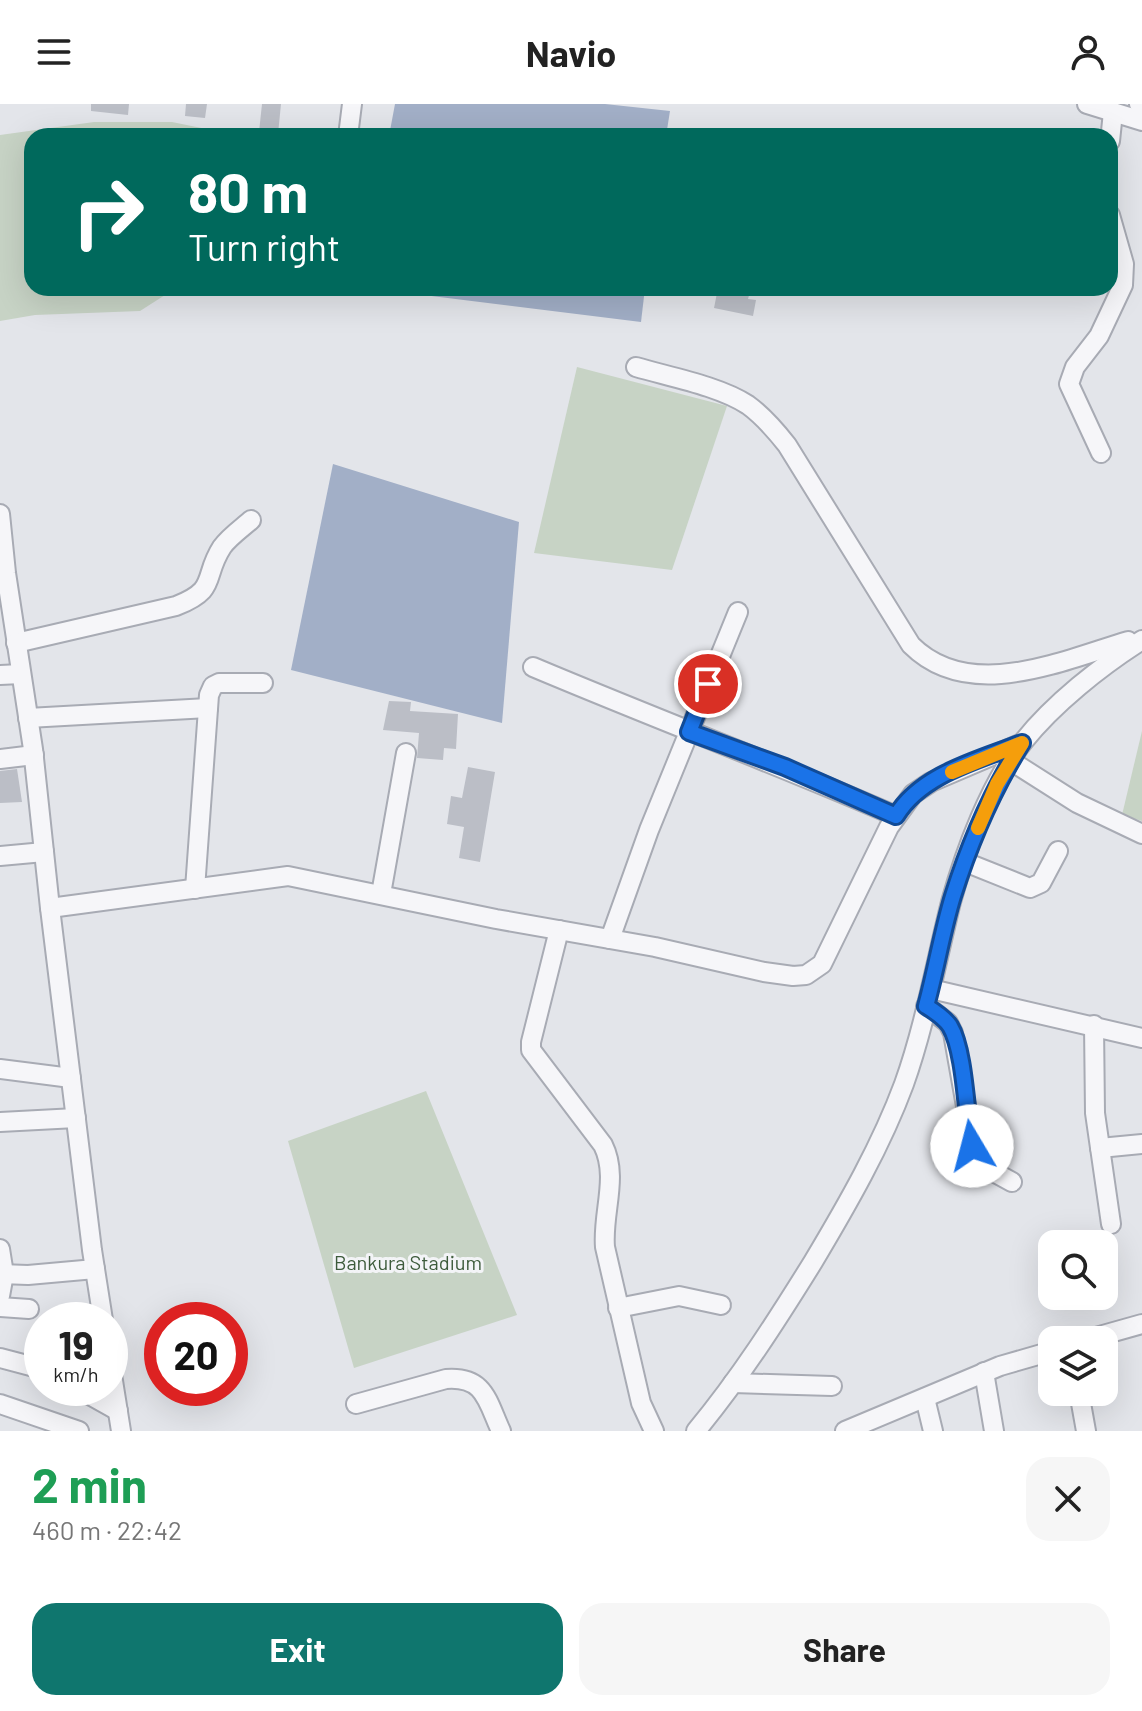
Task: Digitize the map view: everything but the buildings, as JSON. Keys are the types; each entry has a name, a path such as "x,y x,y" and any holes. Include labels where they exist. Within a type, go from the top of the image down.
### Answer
{"street":[{"path":"349,128 352,104"},
{"path":"1087,104 1142,121"},
{"path":"1111,128 1113,112"},
{"path":"1118,243 1124,264 1123,285 1118,296"},
{"path":"1101,453 1069,384 1070,375 1099,336 1118,296"},
{"path":"636,367 727,395 747,405 773,428 787,445 911,645 921,655 975,676 989,676 1037,668 1142,639"},
{"path":"16,643 192,600 202,594 209,583 222,547 251,520"},
{"path":"1,525 3,573 34,755 50,908 100,1302"},
{"path":"610,939 649,830 738,612"},
{"path":"696,1431 781,1313 867,1165 904,1084 952,898 997,784 1022,743 1045,718 1117,656 1142,639"},
{"path":"533,667 689,732 785,767 896,816"},
{"path":"0,675 21,674"},
{"path":"195,889 209,695 213,686 219,683 263,683"},
{"path":"28,718 208,708"},
{"path":"50,908 288,876 793,976 814,972 830,951 896,816 913,794 931,782 1022,743"},
{"path":"381,894 406,753"},
{"path":"0,759 34,755"},
{"path":"1011,761 1077,803 1142,834"},
{"path":"965,862 1030,888 1041,883 1058,851"},
{"path":"0,856 44,852"},
{"path":"559,930 531,1050 603,1145 609,1158 610,1185 603,1225 605,1247 641,1403 654,1431"},
{"path":"928,997 1094,1025 1142,1038"},
{"path":"928,997 953,1033 975,1157 981,1165 1012,1182"},
{"path":"1094,1025 1095,1113 1111,1224"},
{"path":"0,1069 71,1078"},
{"path":"0,1122 76,1118"},
{"path":"1100,1148 1142,1144"},
{"path":"0,1249 0,1296"},
{"path":"2,1274 95,1269"},
{"path":"618,1308 679,1296 721,1305"},
{"path":"0,1307 24,1309"},
{"path":"1118,1331 1142,1324"},
{"path":"845,1431 984,1372 1038,1355"},
{"path":"0,1358 24,1364"},
{"path":"984,1372 994,1431"},
{"path":"356,1404 461,1377 472,1380 482,1390 501,1431"},
{"path":"733,1383 832,1386"},
{"path":"925,1398 933,1431"},
{"path":"0,1404 79,1431"},
{"path":"109,1406 118,1411"},
{"path":"117,1406 121,1431"},
{"path":"1082,1406 1086,1431"}],"green space":[{"path":"94,122 172,122 201,128 51,128"},
{"path":"24,132 24,296 163,296 140,311 35,315 0,321 0,135"},
{"path":"577,367 727,406 672,570 534,553"},
{"path":"1142,731 1142,821 1122,815"},
{"name":"Bankura Stadium","path":"426,1091 517,1315 354,1368 288,1141"}],"water":[{"path":"395,104 605,104 670,111 667,128 390,128"},
{"path":"431,296 644,296 641,322"},
{"path":"333,464 519,522 502,723 291,670"}],"slow traffic":[{"path":"952,772 1022,743 997,784 978,828"}],"route":[{"path":"708,684 689,732 785,767 896,816 913,794 931,782 1022,743 997,784 970,848 952,898 926,1006 948,1023 953,1033 972,1146"}]}
